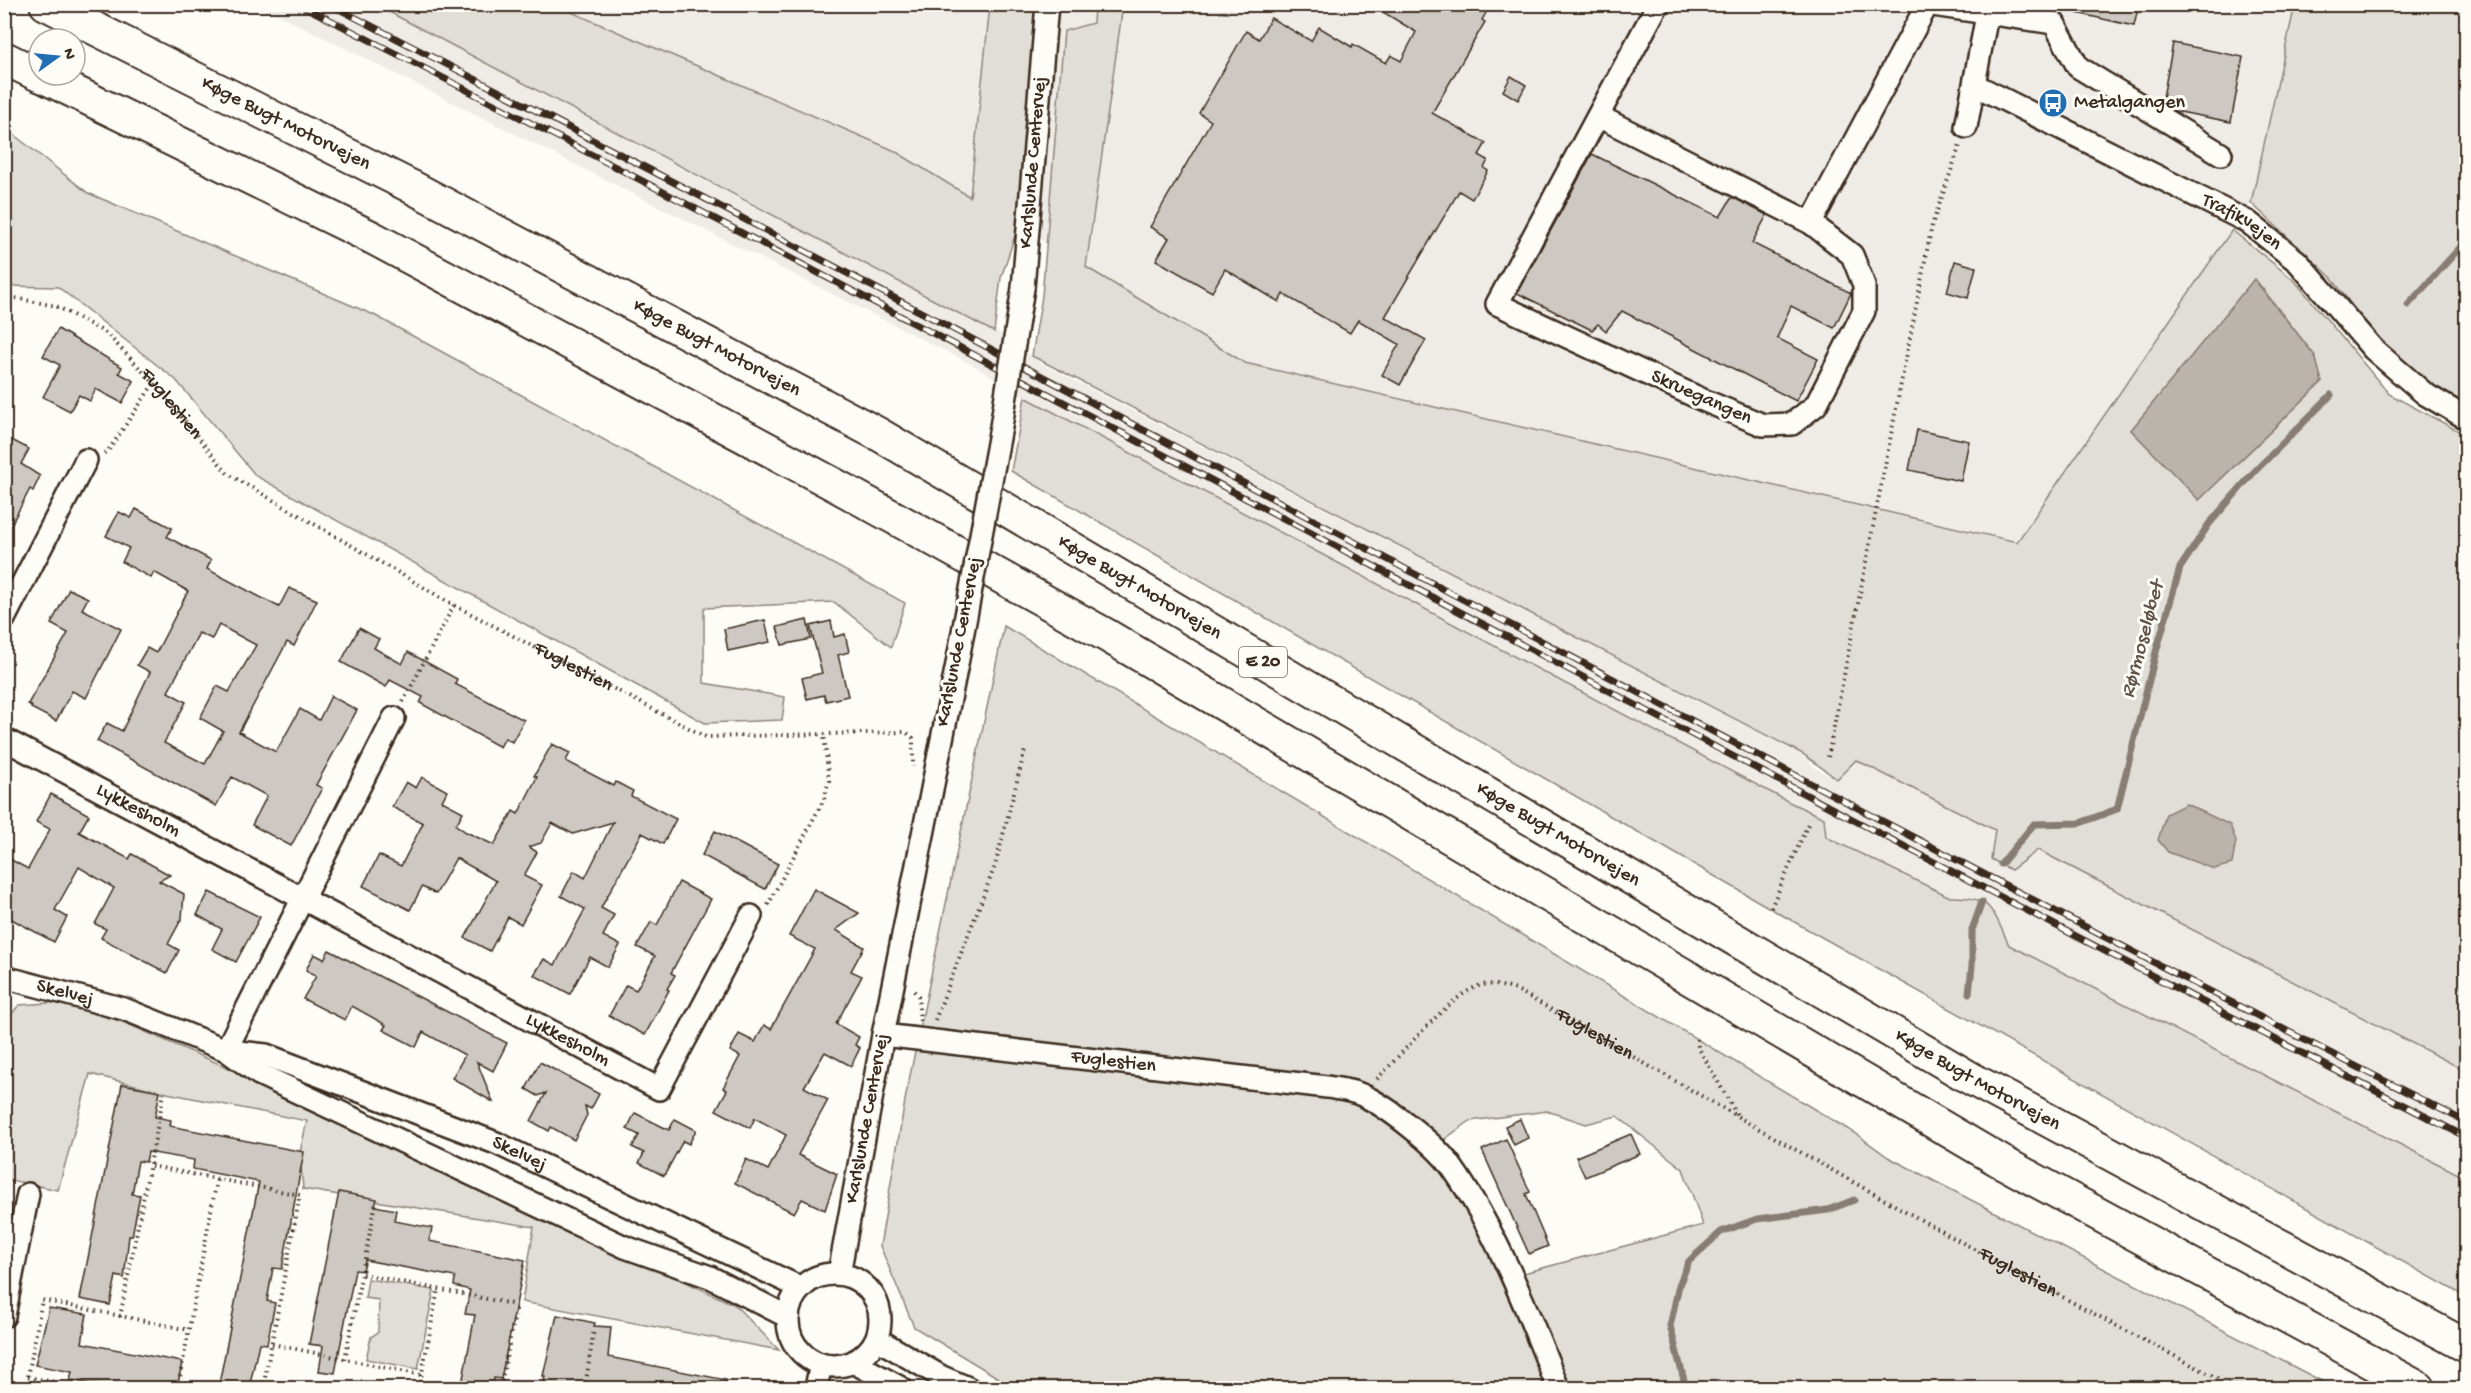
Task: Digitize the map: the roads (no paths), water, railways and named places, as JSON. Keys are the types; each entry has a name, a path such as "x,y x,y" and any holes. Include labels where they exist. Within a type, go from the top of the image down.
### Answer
{"highway":[{"name":"Køge Bugt Motorvejen","path":"46,4 410,186 880,435 1970,1078 2466,1346"},
{"path":"4,58 27,69"},
{"path":"64,87 373,238 847,492 1116,642 2000,1161 2419,1389"}],"street":[{"name":"Karlslunde Centervej","path":"839,1274 1001,427 1023,288 1047,4"},
{"name":"Skruegangen","path":"1598,116 1811,223 1852,255 1864,285 1864,311 1816,405 1792,424 1763,426 1497,304 1658,4"},
{"path":"1811,223 1927,4 1989,9 2054,23 2078,67 2221,154"},
{"path":"1966,128 1989,9"},
{"name":"Trafikvejen","path":"1975,85 2248,222 2298,262 2382,356 2425,394 2466,418"},
{"path":"4,619 86,460"},
{"path":"226,1050 394,718"},
{"name":"Lykkesholm","path":"4,739 659,1089 751,915"},
{"name":"Skelvej","path":"4,977 124,1009 226,1050 259,1074 625,1247 710,1277 788,1317"},
{"name":"Fuglestien","path":"883,1035 1315,1085 1362,1095 1413,1129 1450,1165 1482,1216 1532,1323 1558,1389"},
{"name":"Skelvej","path":"226,1050 266,1055 496,1143 801,1288"},
{"path":"4,1316 28,1194"},
{"path":"839,1274 858,1281 875,1298 881,1319 877,1339 865,1354 853,1362 837,1366 821,1364 806,1356 793,1340 788,1317 792,1302 801,1288 814,1279 839,1274"},
{"path":"877,1339 942,1377 969,1389"},
{"path":"853,1362 901,1389"},
{"path":"816,1389 821,1364"}],"waterway":[{"name":"Rørmoseløbet","path":"2408,305 2466,241"},
{"name":"Rørmoseløbet","path":"2001,864 2034,824 2080,823 2117,809 2156,652 2180,568 2209,524 2255,471 2331,395"},
{"name":"Rørmoseløbet","path":"1969,993 1972,930 1982,902"},
{"name":"Rørmoseløbet","path":"1686,1388 1670,1326 1679,1285 1689,1261 1721,1232 1757,1219 1828,1210 1854,1200"}],"railway":[{"path":"299,4 842,285 2194,998 2466,1137"},
{"path":"329,4 864,282 1930,846 2466,1122"}],"place":[{"name":"Metalgangen","path":"2053,103"}]}
